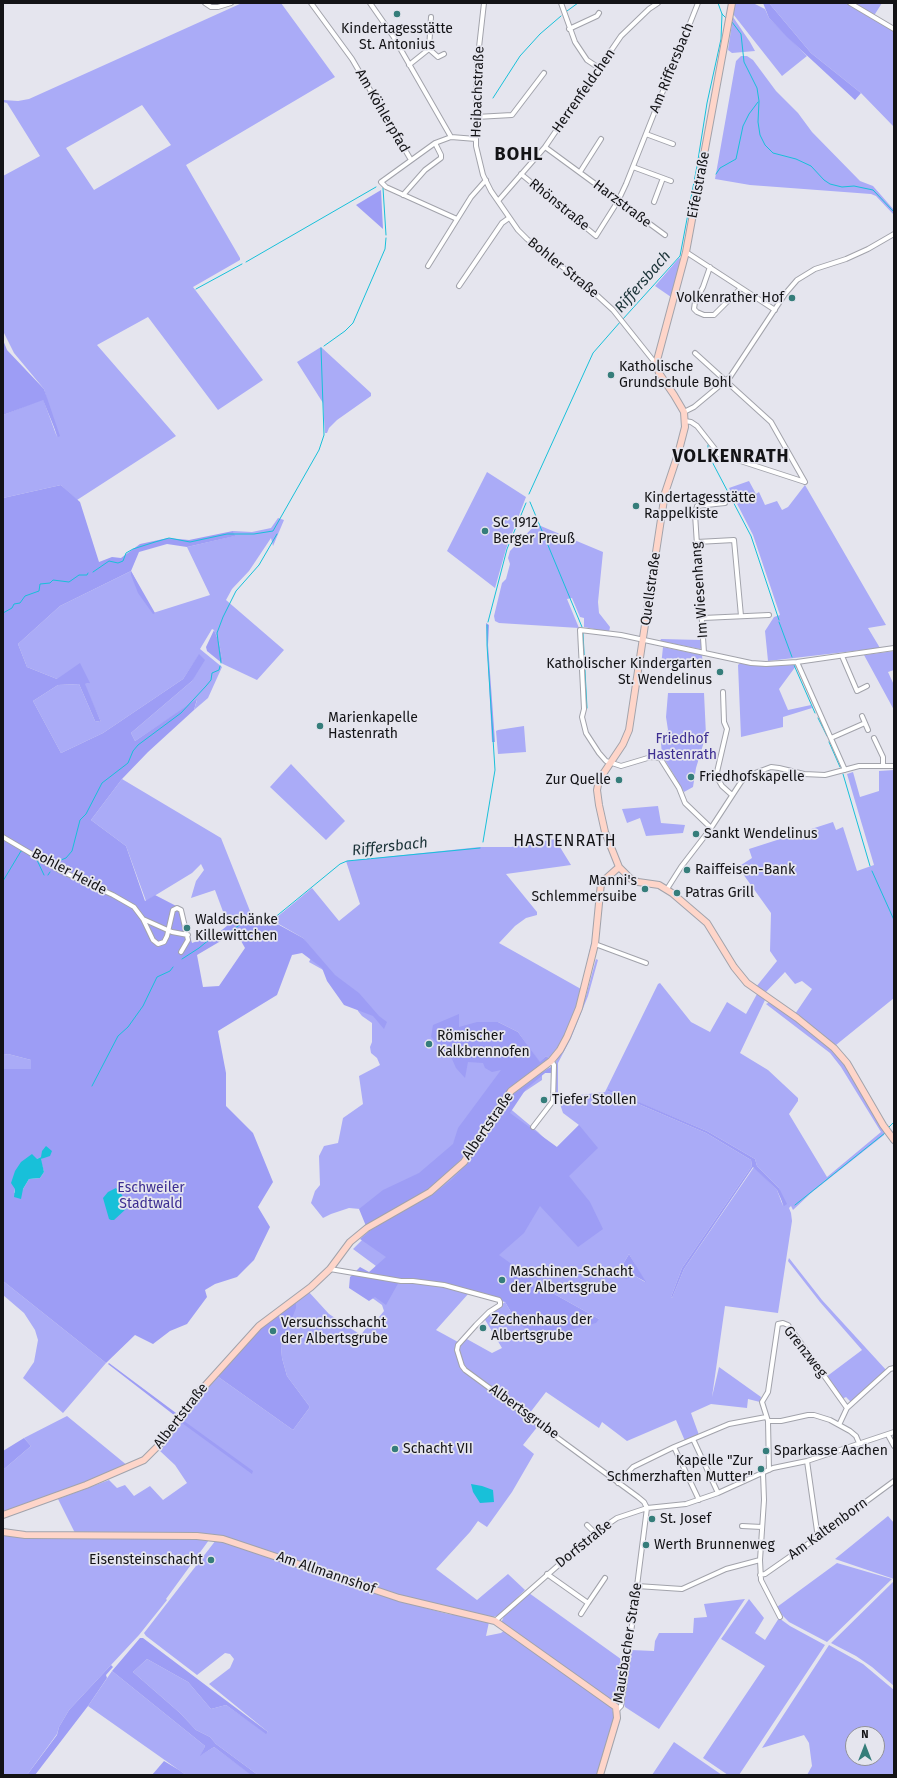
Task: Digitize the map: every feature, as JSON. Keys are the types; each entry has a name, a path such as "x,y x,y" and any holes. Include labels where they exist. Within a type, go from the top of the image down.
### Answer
{"main road":[{"name":"Eifelstraße","path":"656,364 686,252 732,3"},
{"name":"Bohler Straße","path":"656,364 659,373 684,412"},
{"name":"Quellstraße","path":"619,867 605,832 597,790 599,780 623,744 629,730 644,640 665,493 678,454 685,421 684,412"},
{"path":"619,867 631,879 638,882 660,885 667,889 707,923 734,967 747,983 797,1018 834,1048 847,1063 883,1125 894,1140"},
{"name":"Albertstraße","path":"3,1515 86,1485 144,1460 160,1444 198,1393 259,1326 311,1287 330,1269 350,1242 368,1228 430,1192 464,1162 511,1091 550,1061 560,1050 567,1037 579,1008 595,944 601,883 619,867"},
{"name":"Am Allmannshof","path":"3,1532 25,1534 197,1536 223,1539 399,1598 495,1621 613,1704 616,1711"},
{"name":"Mausbacher Straße","path":"600,1775 612,1735 616,1711"}],"street":[{"path":"205,3 218,7 231,3"},
{"name":"Am Köhlerpfad","path":"311,3 352,59 411,160"},
{"path":"370,3 393,36 451,137"},
{"name":"Heibachstraße","path":"484,3 478,58 476,139 478,156 486,180"},
{"path":"561,3 575,42 587,60 599,68"},
{"name":"Herrenfeldchen","path":"498,201 545,147 621,36 649,8 658,3"},
{"name":"Am Riffersbach","path":"596,236 618,201 633,167 698,3"},
{"path":"850,3 894,29"},
{"path":"570,29 597,16 599,12"},
{"path":"409,65 429,49 431,17"},
{"path":"429,49 438,57 444,54"},
{"path":"476,117 512,115 544,73"},
{"path":"646,134 673,144"},
{"path":"457,219 386,187 381,182 435,144 451,137 476,139"},
{"name":"Harzstraße","path":"580,172 601,139"},
{"path":"402,194 425,170 441,158 435,144"},
{"name":"Harzstraße","path":"545,147 665,235"},
{"path":"633,167 671,181"},
{"name":"Rhönstraße","path":"521,174 596,236"},
{"path":"654,202 663,178"},
{"path":"428,266 471,197 486,180"},
{"name":"Bohler Straße","path":"486,180 509,218 527,239 589,288 621,319 656,364"},
{"path":"459,286 502,223 509,218"},
{"path":"684,412 694,407 727,381 797,280 815,270 868,249 894,234"},
{"path":"686,252 775,310"},
{"path":"710,267 703,287 694,302 694,309 697,312 704,315 714,315 741,288"},
{"path":"685,421 691,422 697,426 719,454 805,482 771,422 695,353"},
{"name":"Im Wiesenhang","path":"704,653 703,618 695,514 697,506 725,504"},
{"path":"697,542 734,540 741,616"},
{"path":"703,618 769,615"},
{"path":"711,828 685,803 679,788 660,758 652,757 629,765 621,766 610,763 603,758 591,742 586,733 582,717 584,709 580,630 644,640 766,664 797,662 894,648"},
{"path":"842,656 855,692 867,686"},
{"path":"797,662 845,770"},
{"path":"723,692 724,722 727,729 717,772 718,780 732,795"},
{"path":"862,716 868,730"},
{"path":"831,738 865,723"},
{"path":"874,738 882,757 883,766"},
{"path":"667,889 681,867 711,828 741,782 748,776 771,768 779,768 804,774 825,774 859,766 894,766"},
{"name":"Bohler Heide","path":"3,837 59,870 113,895 134,907 143,919"},
{"path":"143,919 155,943 161,944 164,942 172,913 177,908 181,910 188,935 187,944 180,952"},
{"path":"143,919 168,930 188,935"},
{"path":"595,944 646,963"},
{"path":"533,1127 553,1101 554,1065 550,1061"},
{"name":"Albertsgrube","path":"330,1269 401,1281 451,1286 499,1300 500,1305 489,1312 461,1341 457,1350 462,1366 465,1370 529,1415 644,1502 648,1508"},
{"name":"Grenzweg","path":"768,1470 767,1419 762,1402 768,1392 777,1326 780,1323 788,1325 847,1408"},
{"path":"839,1425 847,1408 890,1369 894,1368"},
{"path":"618,1483 633,1467 674,1447 728,1424 767,1419 781,1421 808,1415 826,1419 839,1425 853,1433 859,1443"},
{"name":"Dorfstraße","path":"495,1621 594,1533 617,1518 648,1508 686,1504 699,1500 768,1470 807,1461 894,1432"},
{"path":"888,1435 894,1446"},
{"path":"693,1439 718,1493"},
{"path":"674,1447 699,1500"},
{"path":"807,1461 818,1538"},
{"path":"763,1473 760,1575 763,1586 780,1616"},
{"name":"Am Kaltenborn","path":"760,1575 765,1574 818,1538 894,1481"},
{"name":"Mausbacher Straße","path":"616,1711 621,1706 648,1508"},
{"path":"587,1525 594,1533"},
{"path":"742,1526 762,1527"},
{"path":"637,1586 682,1589 726,1569 760,1560"},
{"path":"547,1574 588,1603"},
{"path":"581,1614 605,1578"},
{"path":"598,1588 603,1592"}],"green space":[{"path":"242,3 281,3 335,77 186,165 240,258 240,260 193,287 263,380 218,410 148,317 97,345 176,436 77,500 61,485 3,498 3,415 43,399 57,437 44,389 14,353 3,331 3,176 40,156 7,103 3,102 3,100 18,101 29,99","holes":["142,105 171,145 94,190 66,148"]},
{"path":"735,3 753,3 765,9 769,18 807,56 782,76 733,14"},
{"path":"763,3 769,3 811,53 861,93 855,100 787,37 769,18"},
{"path":"769,3 848,3 894,31 894,127 861,93 811,53"},
{"path":"852,3 882,3 875,14 871,15"},
{"path":"733,17 755,51 732,53 728,50"},
{"path":"741,56 747,56 753,60 776,91 798,113 812,132 860,181 873,186 894,210 894,215 876,196 871,194 750,185 715,179 736,61"},
{"path":"381,190 383,229 356,205"},
{"path":"679,258 681,259 671,297 655,286"},
{"path":"3,340 7,350 44,389 60,436 58,437 43,400 3,415"},
{"path":"321,347 371,393 371,396 337,420 329,428 327,433 325,433 323,403 297,362"},
{"name":"SC 1912 Berger Preuß","path":"487,472 526,497 506,549 495,588 447,551"},
{"path":"749,481 756,494 759,492 765,505 777,501 782,510 788,507 805,485 886,625 868,628 880,648 768,661 765,631 774,617 780,615 753,535 729,488"},
{"name":"Eschweiler Stadtwald","path":"61,485 80,502 99,562 112,557 121,558 140,544 168,538 189,540 233,531 235,536 187,547 167,544 139,552 131,571 60,606 18,644 27,667 57,679 80,663 90,683 85,684 101,722 95,721 79,684 58,685 33,701 61,753 103,733 183,679 199,654 205,660 192,681 131,733 135,741 197,699 194,710 148,752 122,779 91,820 126,846 145,901 155,895 182,909 192,943 217,934 228,925 252,916 255,920 270,920 303,938 335,975 359,993 379,1016 387,1022 384,1029 373,1016 344,1005 327,981 322,968 302,953 292,955 277,995 218,1031 226,1073 226,1106 253,1133 273,1182 258,1207 270,1227 254,1260 237,1277 215,1284 205,1290 207,1297 187,1324 170,1331 153,1344 135,1335 106,1363 3,1281 3,1069 31,1069 31,1060 8,1054 3,1055 3,498","holes":["236,932 245,948 219,986 203,987 197,955","44,1157 41,1159 44,1172 40,1178 29,1179 23,1189 14,1193 15,1189 37,1159"]},
{"path":"278,518 284,520 273,546 271,538 249,571 232,589 226,600 284,650 257,680 223,664 219,642 214,630 212,629 200,649 222,667 208,698 194,710 197,700 135,741 131,733 192,681 199,655 183,679 103,733 61,753 33,701 58,685 79,684 95,721 101,722 84,684 89,683 57,679 27,667 18,644 60,606 131,571 153,613 210,595 187,547 234,536 233,531 252,532 271,528"},
{"path":"536,524 603,552 598,602 599,613 610,627 609,632 584,627 584,618 580,617 572,598 567,599 579,628 499,623 495,621 494,616 502,583 506,579 510,564 508,558 510,551"},
{"path":"131,571 155,613 153,614 138,593 131,575"},
{"path":"486,623 489,625 488,645 495,742 492,742"},
{"path":"214,630 219,642 223,664 207,651 206,647"},
{"path":"661,639 701,640 702,648 700,649 660,641"},
{"path":"663,647 702,655 703,667 661,666"},
{"path":"894,651 894,670 888,672 894,685 894,710 864,655"},
{"path":"740,663 766,666 796,666 779,689 788,710 811,705 812,708 783,717 783,727 741,737 738,665"},
{"name":"Friedhof Hastenrath","path":"668,693 704,693 706,735 696,768 693,787 684,792 662,755 661,743 668,730 666,717"},
{"path":"524,726 526,752 498,754 496,731"},
{"path":"291,764 345,821 326,840 270,787"},
{"path":"894,770 894,998 836,1045 795,1014 812,989 802,981 795,984 785,972 765,993 756,987 777,961 770,951 771,913 738,867 752,858 749,849 833,822 836,830 843,827 857,871 874,865 847,774 853,772 860,797 879,791 879,771"},
{"path":"122,779 221,838 252,916 228,925 215,890 191,898 196,881 204,870 201,864 192,873 146,901 126,846 91,820"},
{"path":"658,806 661,823 685,825 683,833 646,836 640,818 627,823 622,809"},
{"path":"555,839 571,865 506,874 537,912 537,915 526,918 515,926 499,943 581,989 591,944 593,945 580,996 565,1035 549,1058 546,1056 540,1063 518,1032 498,1022 492,1022 522,1040 545,1073 542,1075 542,1080 515,1098 507,1106 538,1132 555,1149 579,1125 563,1113 559,1101 580,1095 605,1092 658,984 660,983 691,1022 710,1032 727,1002 746,1014 757,994 765,1000 740,1053 768,1070 798,1098 798,1101 789,1114 827,1177 881,1132 841,1067 830,1053 766,1004 770,1002 793,1018 832,1050 845,1065 885,1132 884,1135 811,1193 793,1210 791,1206 789,1208 792,1221 778,1313 725,1306 712,1397 719,1367 761,1397 760,1402 748,1399 747,1408 711,1404 691,1413 699,1435 685,1441 676,1420 627,1441 602,1422 599,1428 546,1392 529,1414 466,1369 459,1351 460,1345 465,1338 492,1353 502,1348 484,1318 505,1302 517,1322 599,1319 540,1286 530,1284 506,1300 442,1283 406,1280 404,1284 409,1284 412,1282 444,1286 469,1293 436,1330 458,1342 456,1351 461,1367 538,1426 523,1445 534,1454 512,1492 487,1527 478,1521 470,1532 436,1569 477,1600 508,1574 525,1590 500,1615 493,1617 401,1596 221,1536 197,1534 75,1533 58,1499 109,1480 117,1488 125,1485 134,1496 150,1486 163,1500 187,1483 175,1465 160,1451 217,1376 293,1430 310,1407 287,1376 282,1358 281,1346 296,1301 308,1291 329,1314 361,1335 366,1328 371,1327 384,1311 382,1305 357,1287 376,1266 353,1249 367,1235 377,1228 360,1209 349,1208 323,1218 311,1203 315,1191 320,1185 319,1156 324,1146 338,1143 343,1118 363,1104 359,1076 380,1065 377,1058 371,1053 372,1023 362,1016 358,1011 357,1006 325,971 309,962 313,954 303,938 277,923 277,917 312,888 339,921 360,904 346,861 480,847 511,847","holes":["609,1090 707,1131 755,1159 757,1166 779,1188 783,1206 777,1190 754,1167 684,1269 672,1298 671,1297 682,1268 752,1166 751,1160 706,1133 608,1091","629,1254 645,1282 635,1276 613,1272 622,1266"]},
{"path":"596,959 598,960 588,996 571,1038 558,1063 558,1098 555,1093 555,1063 570,1038 586,996"},
{"path":"459,1014 459,1027 477,1022 498,1022 518,1032 540,1062 546,1056 549,1058 509,1088 461,1159 445,1175 428,1190 366,1226 359,1209 383,1190 419,1173 453,1144 458,1128 501,1070 492,1072 485,1068 483,1063 468,1062 465,1078 456,1068 452,1059 431,1037 433,1025"},
{"path":"8,1054 31,1060 31,1070 3,1069 3,1055"},
{"path":"553,1066 553,1081 551,1073 545,1073 526,1089 510,1113 557,1147 579,1125 598,1148 569,1176 590,1202 603,1229 578,1247 540,1206 524,1233 499,1255 531,1278 528,1284 540,1286 599,1319 596,1323 556,1334 534,1335 517,1322 505,1302 469,1293 470,1290 444,1283 400,1280 386,1305 375,1297 369,1301 349,1288 350,1277 360,1267 369,1272 386,1257 360,1239 369,1231 432,1195 451,1180 468,1163 503,1106 515,1093"},
{"path":"608,1089 707,1131 755,1159 757,1166 779,1188 787,1204 784,1206 777,1190 753,1167 684,1269 672,1298 671,1297 682,1268 752,1166 751,1160 706,1133 608,1091"},
{"path":"629,1254 646,1282 635,1276 626,1279 612,1272 622,1266"},
{"path":"789,1258 822,1300 887,1371 852,1403 846,1397 842,1399 826,1377 862,1350 820,1302 788,1261"},
{"path":"3,1281 106,1363 63,1413 23,1378 34,1362 38,1340 35,1330 24,1313 3,1295"},
{"path":"296,1301 296,1308 281,1346 282,1358 287,1376 310,1407 293,1430 217,1376 261,1328"},
{"path":"109,1363 176,1413 174,1415 108,1364"},
{"path":"67,1416 128,1466 3,1512 3,1470 31,1446 24,1438"},
{"path":"184,1421 253,1471 252,1474 182,1423"},
{"path":"24,1438 31,1446 3,1470 3,1451"},
{"path":"888,1516 894,1523 894,1579 835,1559"},
{"path":"3,1534 209,1540 166,1599 167,1600 139,1635 69,1710 59,1727 57,1734 27,1775 3,1775"},
{"path":"216,1540 399,1601 448,1614 472,1617 489,1622 486,1636 501,1633 505,1630 611,1705 614,1716 612,1730 597,1775 258,1775 216,1744 210,1737 196,1730 180,1713 133,1672 147,1659 188,1682 211,1709 226,1705 266,1733 268,1732 209,1684 230,1668 234,1659 230,1654 225,1653 197,1675 144,1633"},
{"path":"837,1563 892,1579 827,1642 789,1622 781,1614 777,1607"},
{"path":"894,1581 894,1686 872,1667 856,1656 831,1643"},
{"path":"529,1593 625,1662 618,1705 501,1623 504,1616"},
{"path":"745,1599 659,1729 625,1707 624,1704 631,1650 654,1651 655,1641 659,1633 693,1633 694,1618 707,1617 704,1604"},
{"path":"749,1599 764,1618 755,1633 765,1640 779,1618 790,1626 825,1645 739,1775 728,1775 703,1758 765,1666 721,1639"},
{"path":"140,1638 143,1638 268,1732 266,1734 226,1705 211,1709 188,1682 147,1659 133,1672 180,1713 196,1730 210,1737 216,1744 258,1775 251,1775 214,1747 200,1756 205,1746 112,1671"},
{"path":"829,1645 863,1664 894,1690 894,1775 807,1775 812,1766 809,1743 804,1735 762,1748"},
{"path":"111,1665 113,1667 106,1675 107,1678 88,1706 35,1775 27,1775 57,1735 59,1727 69,1710"},
{"path":"112,1671 205,1746 201,1755 214,1747 252,1775 186,1775 88,1706"},
{"path":"674,1742 722,1775 652,1775"},
{"path":"164,1761 179,1770 186,1775 152,1775"}],"shaded area":[{"path":"46,1146 52,1151 50,1156 41,1159 44,1172 40,1178 29,1179 23,1189 21,1199 14,1197 15,1189 11,1183 15,1171 21,1162 32,1154 37,1159 41,1157 42,1151"},
{"path":"116,1188 122,1195 127,1208 114,1220 111,1220 109,1219 103,1198 108,1192"},
{"path":"471,1484 493,1490 494,1502 480,1503 473,1492"}],"waterway":[{"path":"567,11 578,3"},
{"name":"Riffersbach","path":"718,3 722,14 726,18"},
{"name":"Riffersbach","path":"623,319 680,256 707,103 721,39 722,14"},
{"path":"493,98 520,56 540,34 561,16"},
{"path":"732,22 741,34 744,62 757,88 759,101 758,122 760,135 765,145 773,153 796,159 811,166 824,180 830,184 842,187 854,186 873,190 894,212"},
{"path":"716,174 720,168 736,159 743,126 749,114 758,102"},
{"path":"246,262 376,187"},
{"path":"383,188 386,235"},
{"path":"324,346 345,331 353,323 385,249 386,238"},
{"path":"196,289 242,264"},
{"name":"Riffersbach","path":"529,494 593,353 621,321"},
{"path":"93,572 109,561 118,563 123,561 126,553 133,549 169,538 190,542 227,534 254,534 273,531 319,450 324,435 321,348"},
{"path":"708,445 708,454 751,536 779,620"},
{"path":"530,502 582,627"},
{"name":"Riffersbach","path":"488,622 507,549 526,503"},
{"path":"221,663 217,633 223,617 236,591 259,565 277,534"},
{"path":"3,613 12,608 14,604 20,603 25,596 39,591 40,584 50,583 53,580 69,582 79,575 87,575 88,573"},
{"path":"779,622 792,657"},
{"name":"Riffersbach","path":"483,842 495,770 487,625"},
{"path":"583,633 587,708"},
{"path":"794,665 815,713"},
{"path":"56,862 66,858 72,851 80,820 86,814 102,783 128,763 133,751 138,745 181,713 211,680 212,673 219,670 220,666"},
{"path":"818,718 827,736"},
{"path":"829,742 840,767"},
{"path":"843,774 870,866"},
{"name":"Riffersbach","path":"273,919 340,864 347,861 480,848"},
{"path":"3,881 21,851 23,851"},
{"path":"26,853 37,860 44,875"},
{"path":"872,871 894,920"},
{"path":"182,959 210,939 224,936 241,924 263,919"},
{"path":"92,1086 118,1036 128,1027 143,1006 157,977 170,971 173,967"},
{"path":"889,1127 894,1122"},
{"path":"795,1205 885,1133"}],"place":[{"name":"Kindertagesstätte St. Antonius","path":"397,14"},
{"name":"Volkenrather Hof","path":"792,298"},
{"name":"Katholische Grundschule Bohl","path":"611,375"},
{"name":"Kindertagesstätte Rappelkiste","path":"636,506"},
{"name":"SC 1912 Berger Preuß","path":"485,531"},
{"name":"Katholischer Kindergarten St. Wendelinus","path":"720,672"},
{"name":"Marienkapelle Hastenrath","path":"320,726"},
{"name":"Friedhofskapelle","path":"691,777"},
{"name":"Zur Quelle","path":"619,780"},
{"name":"Sankt Wendelinus","path":"696,834"},
{"name":"Raiffeisen-Bank","path":"687,870"},
{"name":"Manni's Schlemmersuibe","path":"645,889"},
{"name":"Patras Grill","path":"677,893"},
{"name":"Waldschänke Killewittchen","path":"187,928"},
{"name":"Römischer Kalkbrennofen","path":"429,1044"},
{"name":"Tiefer Stollen","path":"544,1100"},
{"name":"Maschinen-Schacht der Albertsgrube","path":"502,1280"},
{"name":"Zechenhaus der Albertsgrube","path":"483,1328"},
{"name":"Versuchsschacht der Albertsgrube","path":"273,1331"},
{"name":"Schacht VII","path":"395,1449"},
{"name":"Sparkasse Aachen","path":"766,1451"},
{"name":"Kapelle \"Zur Schmerzhaften Mutter\"","path":"761,1469"},
{"name":"St. Josef","path":"652,1519"},
{"name":"Werth Brunnenweg","path":"646,1545"},
{"name":"Eisensteinschacht","path":"211,1560"}],"district":[{"name":"BOHL","path":"519,155"},
{"name":"VOLKENRATH","path":"731,457"},
{"name":"HASTENRATH","path":"565,842"}]}
